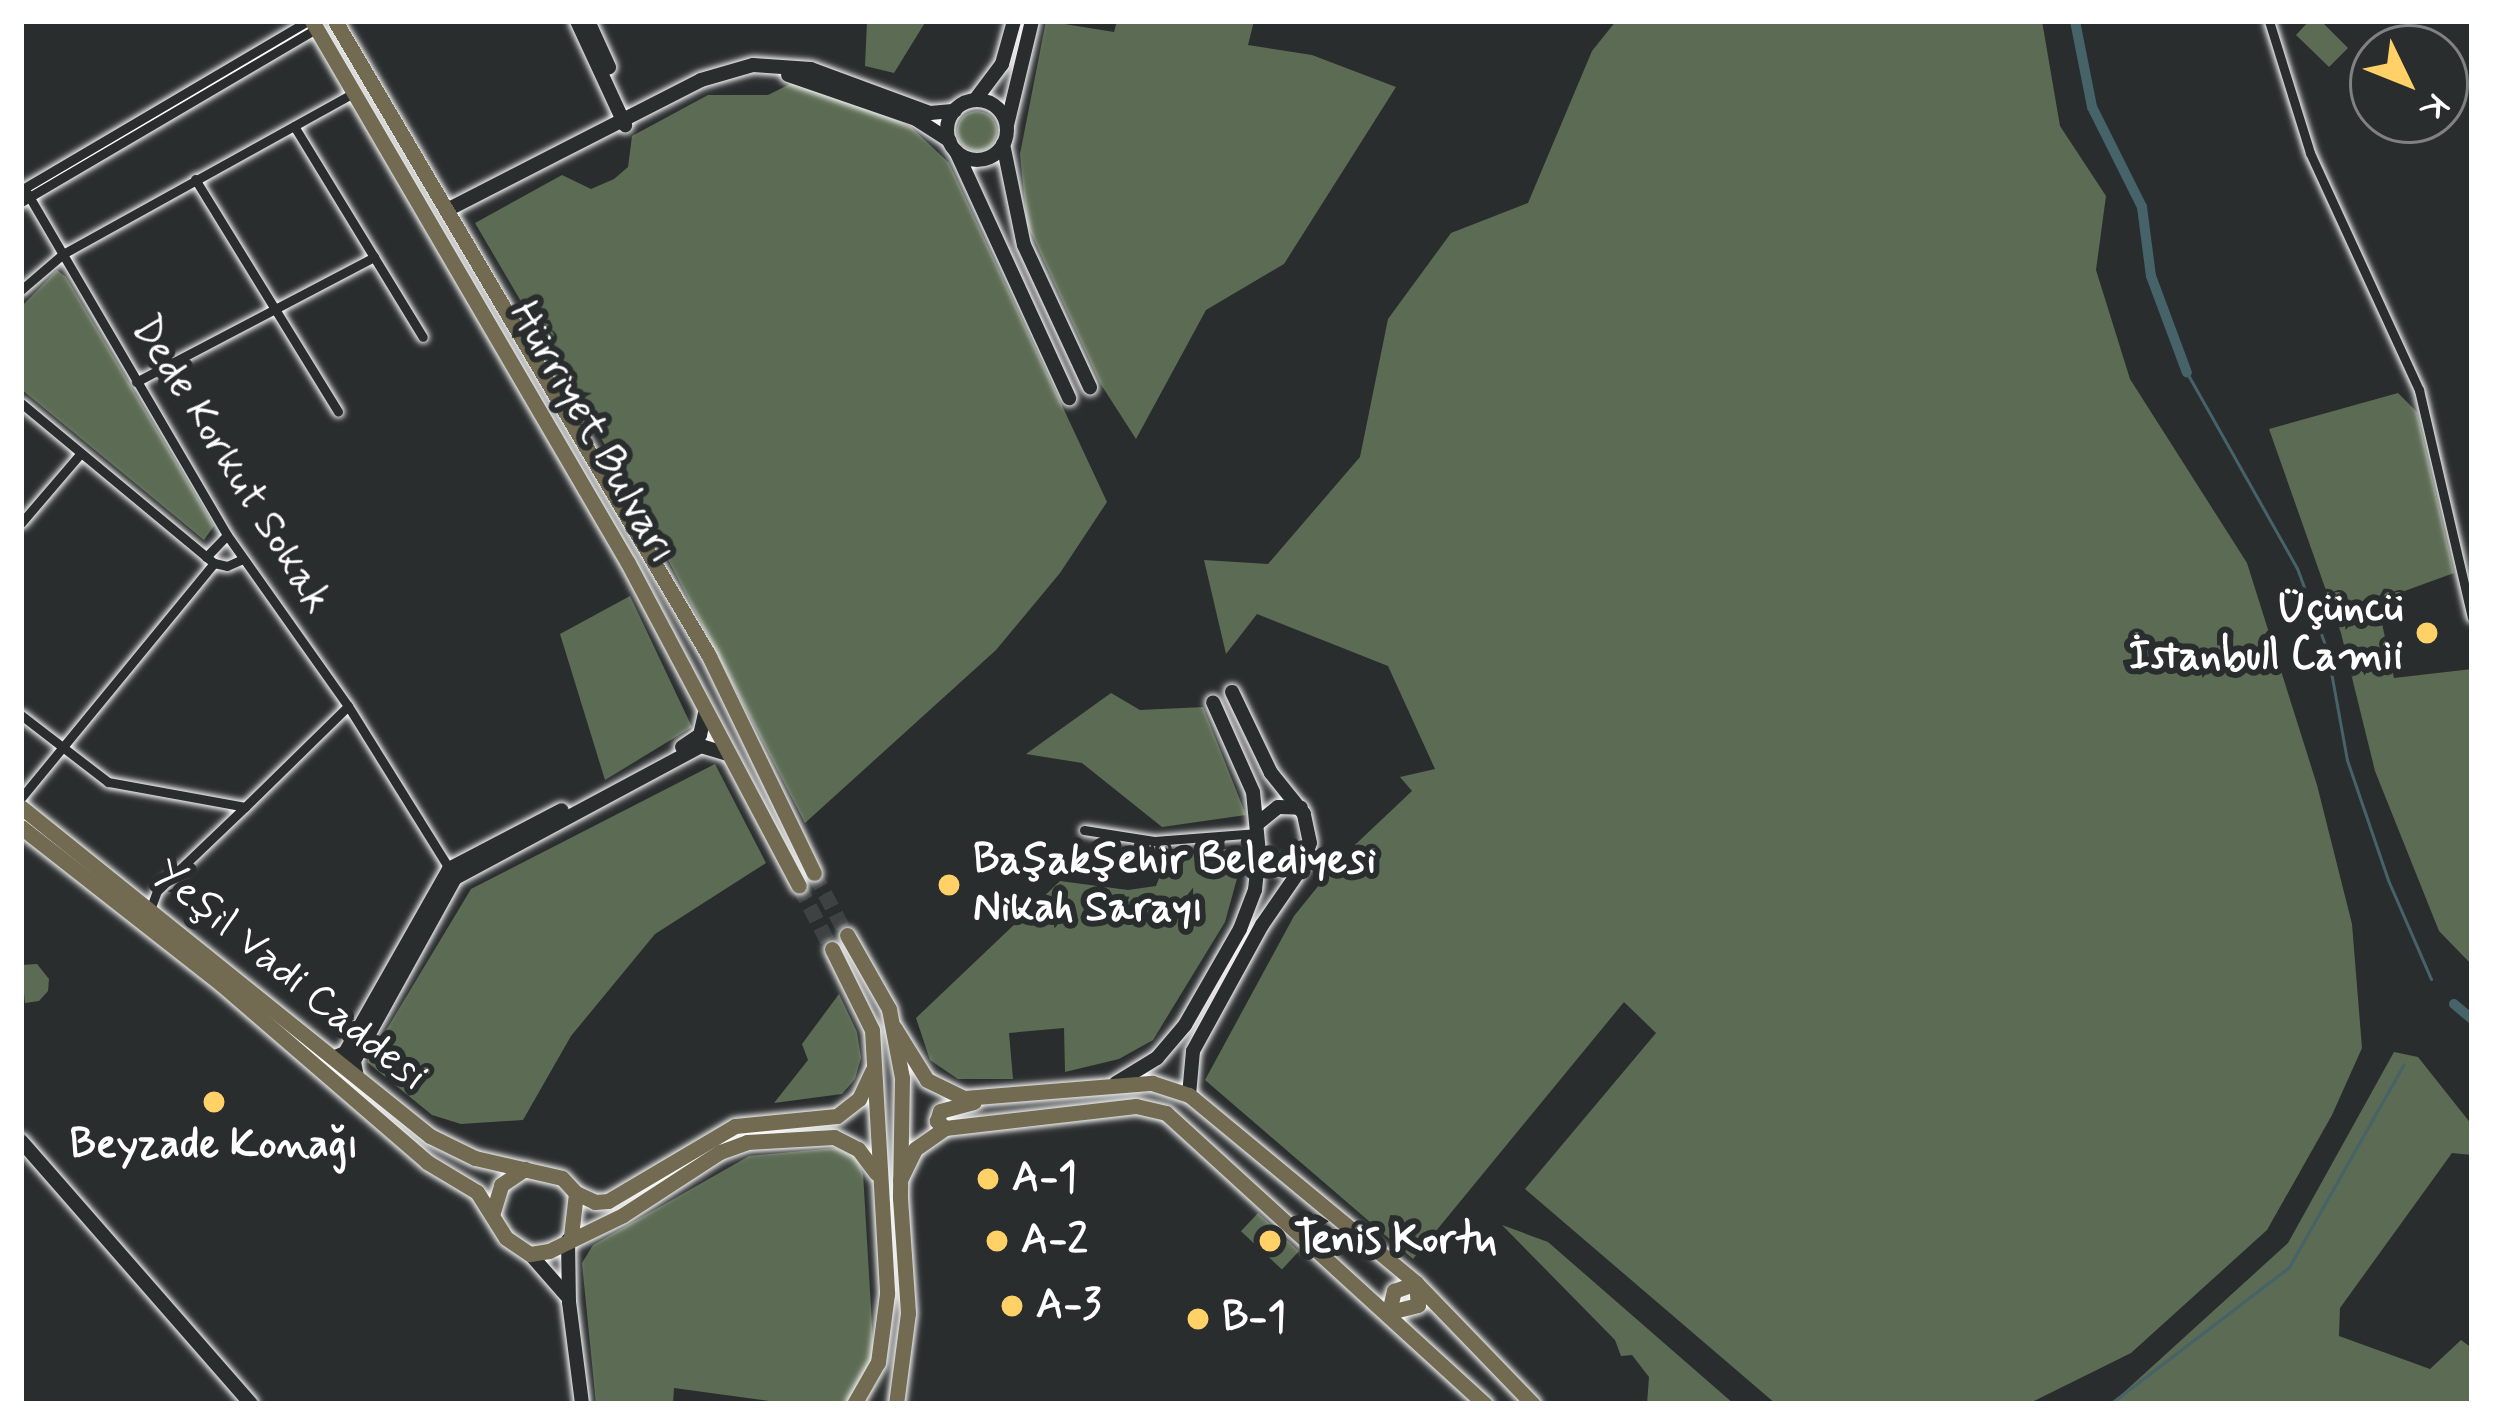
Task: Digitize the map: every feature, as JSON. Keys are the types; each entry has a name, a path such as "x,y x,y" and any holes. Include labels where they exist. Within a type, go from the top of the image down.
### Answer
{"main road":[{"name":"Hürriyet Bulvarı","path":"335,21 593,452 727,689 814,873"},
{"name":"Hürriyet Bulvarı","path":"312,24 628,563 800,886"},
{"path":"702,709 694,687 702,675 716,676 727,689"},
{"name":"Yeşil Vadi Caddesi","path":"21,802 442,1143 476,1158 554,1173 576,1193"},
{"name":"Yeşil Vadi Caddesi","path":"21,827 221,984 427,1162 477,1192 494,1212 506,1238 530,1254"},
{"path":"847,935 927,1080 950,1093 984,1101"},
{"path":"832,950 867,1016 874,1044 876,1173 886,1294 878,1362 864,1404"},
{"path":"894,1027 903,1098 900,1180 908,1313 896,1401"},
{"path":"569,1238 576,1193 595,1202 616,1197 735,1126 843,1113 872,1078 874,1044"},
{"path":"945,1128 937,1121 943,1109 984,1101 1152,1083 1190,1095 1416,1283 1533,1404"},
{"path":"900,1180 915,1149 945,1128 1136,1106 1166,1113 1485,1404"},
{"path":"530,1254 623,1215 720,1152 747,1142 834,1137 858,1149 876,1173"},
{"path":"494,1212 501,1185 528,1168"},
{"path":"1389,1312 1418,1305 1416,1283"},
{"path":"854,1404 878,1362"}],"street":[{"path":"578,21 628,120"},
{"path":"588,21 628,120"},
{"path":"449,214 701,80 764,64 833,75 930,112 955,111 975,100 1003,64 1015,21"},
{"path":"1032,21 1004,144 1024,245 1090,388"},
{"path":"2269,21 2310,153 2419,390 2472,617"},
{"path":"24,195 312,24"},
{"path":"628,120 708,85 778,74 827,84 916,119 953,146 981,159 1004,144"},
{"path":"21,290 63,254 354,94"},
{"path":"975,100 994,105 1006,125"},
{"path":"955,111 953,146 1069,398"},
{"path":"294,126 423,337"},
{"path":"195,179 338,411"},
{"name":"Dede Korkut Sokak","path":"24,195 227,535 348,706 452,873"},
{"path":"136,382 374,257"},
{"path":"21,404 210,560 227,566 243,560"},
{"path":"21,523 81,453"},
{"path":"21,802 227,535"},
{"path":"1190,1095 1189,1066 1203,1032 1262,925 1302,867 1310,832 1301,808 1271,773 1232,692"},
{"path":"1112,1086 1157,1058 1185,1025 1249,907 1259,853 1248,777 1213,702"},
{"path":"150,910 157,891 348,706"},
{"path":"333,1058 345,1053 452,873 690,742 700,735 702,709"},
{"path":"21,715 122,787 245,807"},
{"path":"357,1076 354,1061 452,873 701,746 727,754"},
{"path":"1084,830 1154,842 1257,829 1278,807 1301,808"},
{"path":"1259,853 1279,868 1302,867"},
{"path":"130,894 157,891"},
{"path":"21,1141 251,1404"},
{"path":"569,1238 569,1302 582,1404"},
{"path":"530,1254 553,1275 569,1302"}],"green space":[{"path":"867,21 926,21 894,73 865,66"},
{"path":"1046,21 1114,32 1117,21 1254,21 1248,45 1312,55 1396,87 1284,264 1206,310 1136,439 1100,383 1027,224 1020,154"},
{"path":"1616,21 2042,21 2060,126 2106,196 2096,270 2130,379 2247,563 2317,785 2352,924 2362,1048 2332,1115 2267,1230 2131,1353 2028,1404 1776,1404 1525,1189 1656,1033 1624,1002 1413,1259 1205,1080 1294,916 1340,859 1412,791 1400,777 1435,769 1388,666 1257,614 1226,654 1204,560 1268,564 1360,457 1388,319 1451,233 1528,203 1592,51"},
{"path":"2309,21 2321,21 2348,48 2329,67 2296,35"},
{"path":"792,83 837,94 911,127 949,163 1107,502 1060,573 996,650 805,823 635,496 475,223 562,175 591,189 614,179 628,167 632,136 708,95 768,95"},
{"path":"977,111 991,117 997,131 991,145 977,151 963,145 957,131 963,117"},
{"path":"57,270 66,277 214,526 204,540 21,389 21,307"},
{"path":"2398,393 2417,412 2454,573 2377,601 2394,678 2472,669 2472,965 2439,931 2375,771 2341,633 2269,429"},
{"path":"630,596 692,727 605,780 560,634"},
{"path":"1111,693 1140,710 1203,707 1246,815 1162,827 1082,763 1026,754"},
{"path":"715,764 766,863 655,934 571,1036 523,1120 461,1124 432,1115 367,1062 471,889"},
{"path":"1246,846 1225,922 1153,1040 1119,1059 1065,1072 1064,1028 1009,1033 1013,1079 958,1079 930,1060 916,1018 1060,881 1128,890 1156,886 1167,857"},
{"path":"37,964 49,979 48,991 39,1001 25,1003 21,965"},
{"path":"839,994 857,1032 861,1058 855,1079 842,1094 774,1103 808,1060 802,1044"},
{"path":"2394,1052 2418,1057 2472,1125 2472,1155 2452,1153 2340,1308 2339,1336 2430,1369 2461,1340 2472,1348 2472,1404 2111,1404 2288,1243"},
{"path":"836,1148 856,1157 863,1173 874,1359 850,1404 791,1404 674,1388 673,1404 596,1404 582,1263 593,1245 749,1156"},
{"name":"Tenis Kortu","path":"1258,1213 1299,1251 1282,1269 1241,1231"},
{"path":"1502,1225 1548,1242 1734,1404 1647,1404 1649,1377 1632,1355 1621,1356 1615,1340"}],"waterway":[{"path":"2075,21 2092,107 2142,207 2151,276 2187,373"},
{"path":"2187,373 2297,568 2327,650 2347,760 2388,880 2431,979"},
{"path":"2454,1004 2472,1019"},
{"path":"2110,1404 2289,1267 2404,1064"}],"tunnel":[{"path":"814,873 847,935"},
{"path":"799,886 832,949"}],"place":[{"name":"Üçüncü İstanbull Camii","path":"2427,633"},
{"name":"Başakşehir Belediyesi Nikah Sarayı","path":"949,885"},
{"name":"Beyzade Konağı","path":"214,1102"},
{"name":"A-1","path":"988,1179"},
{"name":"A-2","path":"997,1241"},
{"name":"Tenis Kortu","path":"1270,1241"},
{"name":"A-3","path":"1012,1306"},
{"name":"B-1","path":"1198,1319"}]}
